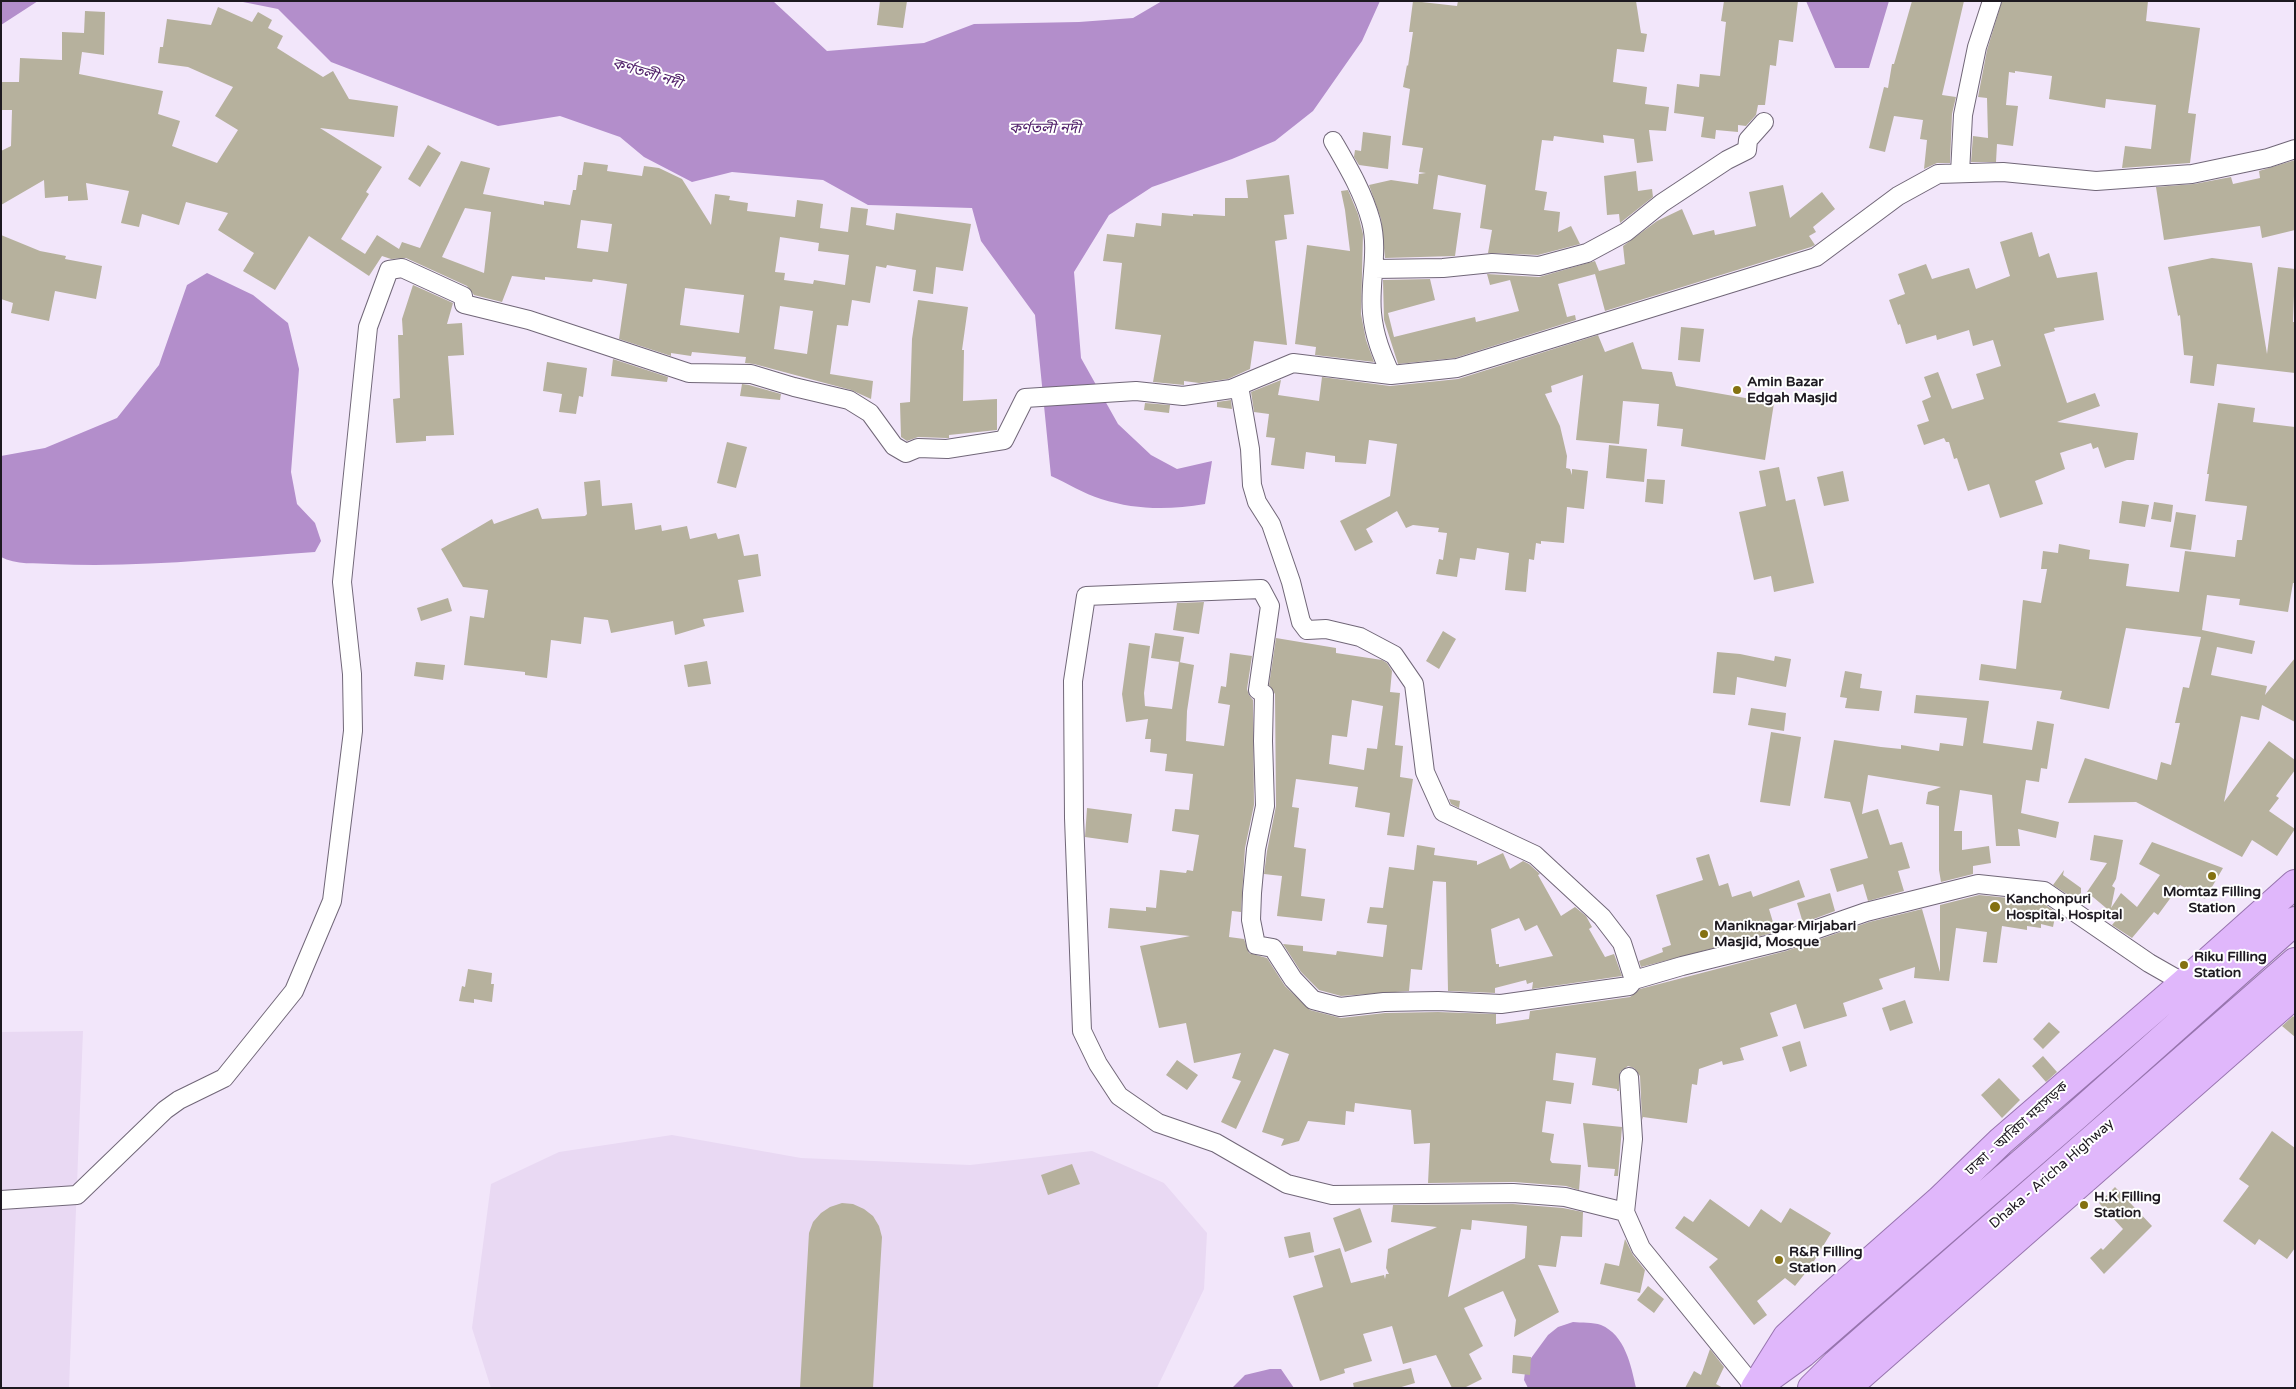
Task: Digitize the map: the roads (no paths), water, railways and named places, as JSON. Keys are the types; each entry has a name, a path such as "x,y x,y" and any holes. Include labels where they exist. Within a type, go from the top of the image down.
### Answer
{"highway":[{"name":"ঢাকা - আরিচা মহাসড়ক","path":"1755,1388 1787,1337 1940,1200 2001,1141 2295,884"},
{"name":"ঢাকা - আরিচা মহাসড়ক","path":"1755,1388 1803,1353 2077,1115 2295,922"},
{"name":"Dhaka - Aricha Highway","path":"1812,1388 1888,1318 2295,962"},
{"path":"1842,1388 1860,1376 2295,994"}],"street":[{"path":"1960,173 1963,115 1977,47 1992,1"},
{"path":"1374,269 1443,268 1492,264 1539,266 1587,254 1626,232 1678,192 1746,150 1748,140 1764,122"},
{"path":"1333,141 1358,184 1371,221 1374,269 1372,312 1375,335 1376,342 1392,375"},
{"path":"1,1200 77,1195 164,1110 179,1100 224,1078 294,991 332,901 353,731 352,674 342,582 368,327 389,270 402,268 463,296 464,304 529,320 689,373 751,374 794,387 849,400 870,413 894,446 906,453 918,448 947,449 1004,440 1025,398 1136,391 1183,396 1231,389 1293,364 1392,375 1457,368 1816,257 1898,196 1938,174 2003,172 2096,182 2192,174 2268,158 2295,149"},
{"path":"1239,386 1250,449 1252,484 1257,502 1271,524 1291,582 1301,622 1307,630 1326,629 1360,637 1394,656 1414,684 1425,772 1443,812 1535,855 1602,917 1622,943 1634,980"},
{"path":"1625,1212 1565,1197 1513,1193 1332,1195 1287,1184 1216,1142 1158,1123 1119,1096 1098,1064 1082,1031 1074,818 1073,682 1086,596 1261,589 1270,606 1258,690 1264,694 1265,806 1256,849 1252,920 1256,945 1273,948 1293,979 1313,1000 1340,1007 1384,1002 1438,1001 1501,1004 1629,986 1634,980 1783,941 1866,912 1978,884 2044,891 2149,963 2184,983"},
{"path":"1629,1077 1633,1139 1625,1212 1641,1248 1755,1388"}],"water":[{"path":"1,1 38,1 1,25"},
{"name":"কর্ণতলী নদী","path":"238,1 773,1 827,51 924,43 974,24 1079,22 1133,18 1162,1 1380,1 1362,41 1313,111 1275,141 1232,159 1152,187 1109,215 1074,272 1081,358 1118,424 1151,455 1177,469 1212,461 1205,504 1153,508 1114,503 1101,499 1051,476 1035,315 981,241 972,208 868,205 823,180 732,172 692,182 644,157 620,137 560,116 498,126 331,62 278,9"},
{"path":"1806,1 1889,1 1869,68 1835,68"},
{"path":"207,273 253,295 288,323 299,369 291,472 297,504 315,523 321,541 315,552 119,565 26,563 7,560 1,557 1,456 45,448 117,418 159,365 187,285"},
{"path":"1573,1322 1601,1325 1616,1336 1626,1352 1636,1388 1528,1388 1524,1380 1526,1365 1548,1335 1558,1327"},
{"path":"1270,1369 1281,1369 1294,1388 1232,1388 1245,1375"}],"place":[{"name":"Amin Bazar Edgah Masjid","path":"1737,390"},
{"name":"Momtaz Filling Station","path":"2212,876"},
{"name":"Kanchonpuri Hospital, Hospital","path":"1995,907"},
{"name":"Maniknagar Mirjabari Masjid, Mosque","path":"1704,934"},
{"name":"Riku Filling Station","path":"2184,965"},
{"name":"H.K Filling Station","path":"2084,1205"},
{"name":"R&R Filling Station","path":"1779,1260"}]}
